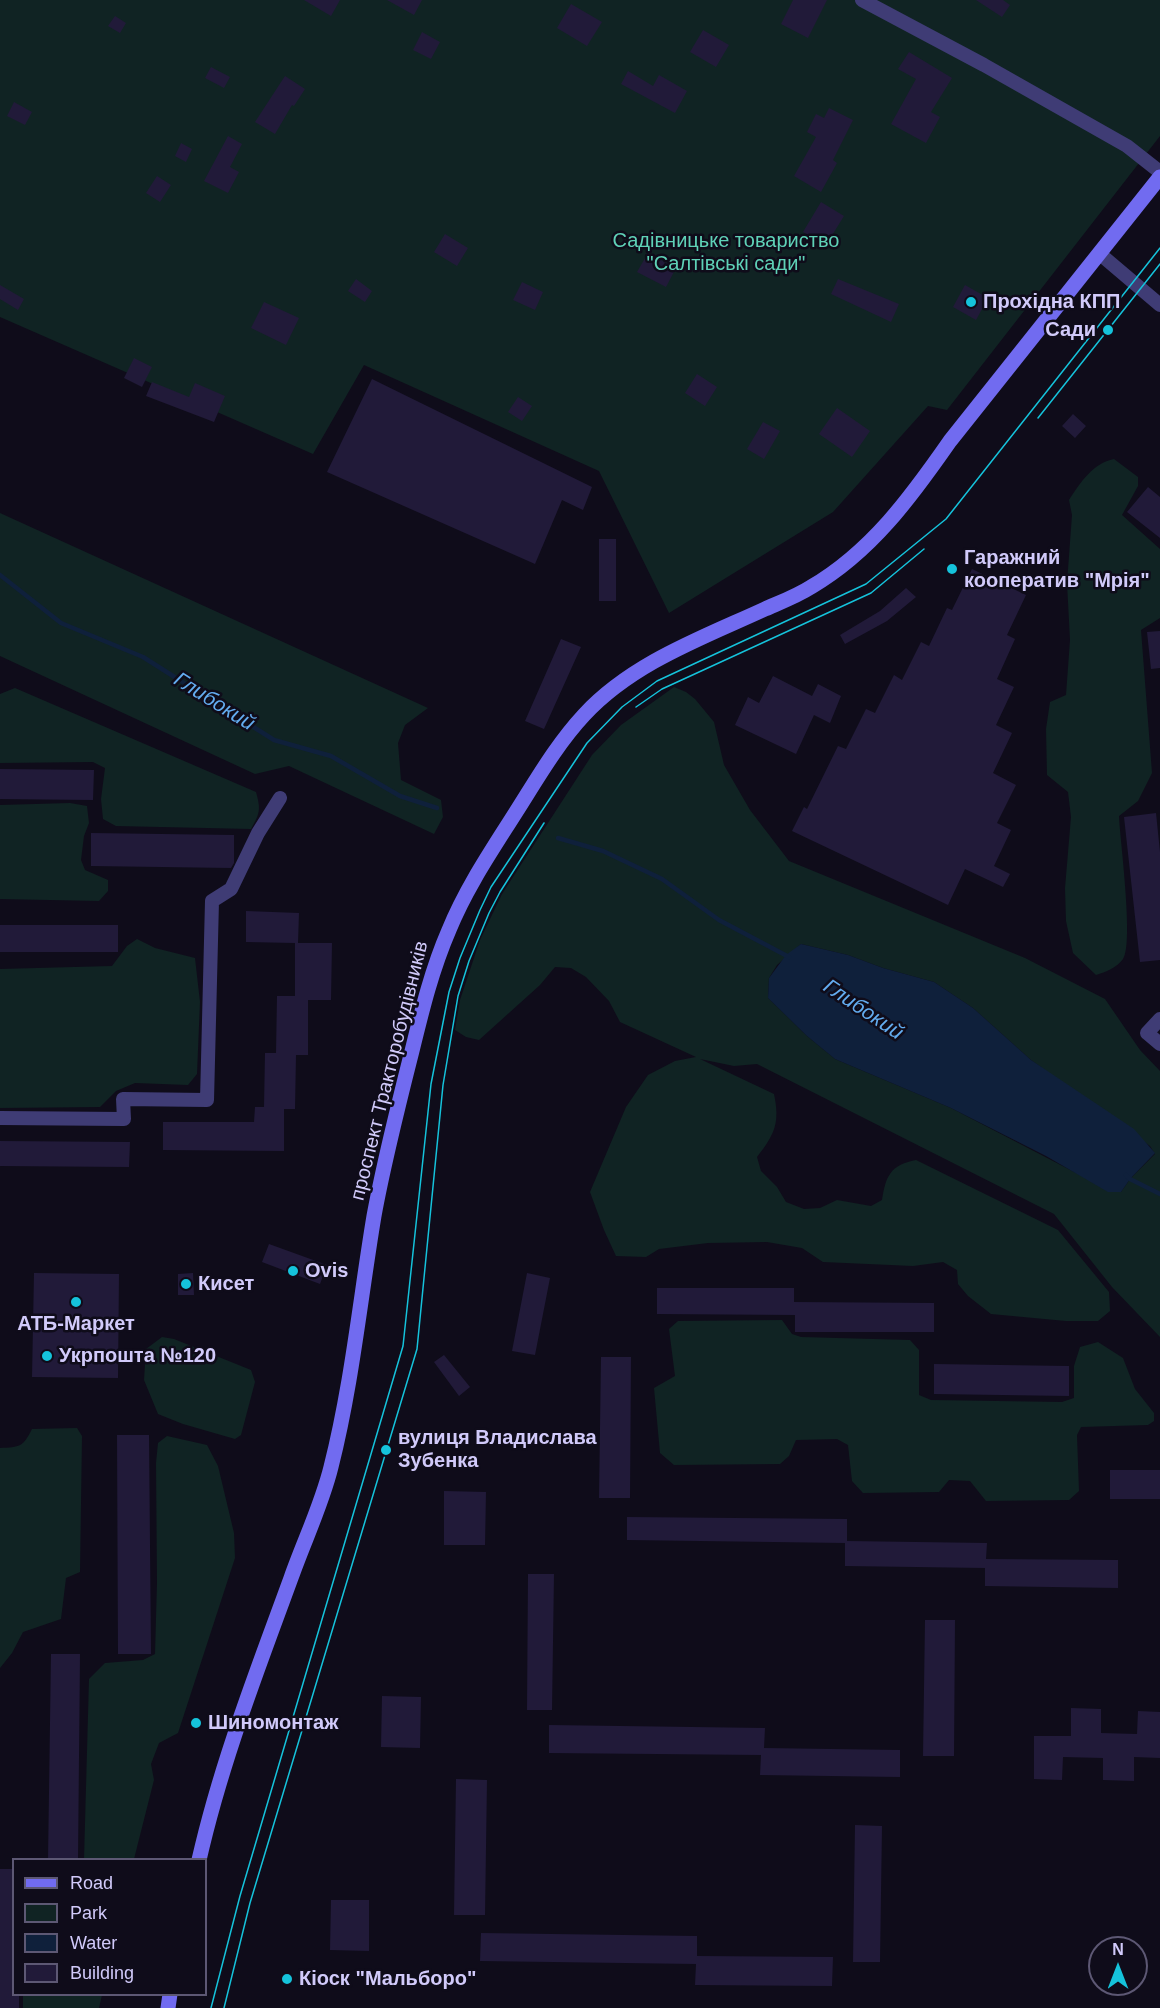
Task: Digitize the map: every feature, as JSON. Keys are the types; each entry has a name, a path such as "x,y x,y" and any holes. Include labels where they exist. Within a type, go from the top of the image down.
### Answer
{"main road":[{"name":"проспект Тракторобудівників","path":"200,1858 236,1727 330,1472 352,1367 375,1211 404,1084 436,962 451,925 480,869 558,749 584,715 622,681 647,665 693,642 807,590 837,571 863,549 914,492 950,441 1160,177"}],"street":[{"path":"862,0 984,65 1127,146 1160,172"},
{"path":"1100,254 1160,304"},
{"path":"0,1118 124,1119 123,1099 207,1100 212,901 231,889 258,833 280,798"},
{"path":"1160,1019 1147,1033 1160,1044"}],"green space":[{"name":"Садівницьке товариство \"Салтівські сади\"","path":"0,0 1160,0 1160,136 947,410 928,406 833,512 669,613 599,471 364,365 313,454 0,317"},
{"path":"1114,459 1138,477 1138,486 1122,515 1160,549 1160,618 1141,630 1152,773 1138,801 1119,816 1126,891 1126,950 1123,959 1117,965 1096,975 1073,953 1066,921 1065,888 1071,817 1068,792 1047,775 1046,729 1050,702 1066,695 1070,640 1067,583 1072,515 1069,500 1093,469"},
{"path":"0,513 428,708 405,725 398,743 401,780 441,800 443,817 434,834 289,766 255,774 0,656"},
{"path":"674,687 686,692 695,699 714,722 724,765 750,810 789,861 1025,958 1105,999 1140,1050 1160,1071 1160,1337 1112,1287 1054,1214 757,1064 734,1066 700,1059 774,1094 776,1121 772,1135 757,1157 761,1171 777,1187 786,1202 804,1209 820,1208 837,1200 871,1206 882,1200 885,1184 891,1173 900,1165 916,1160 1058,1230 1109,1292 1110,1311 1098,1321 1066,1321 991,1314 968,1296 958,1284 957,1270 943,1262 913,1266 823,1262 802,1248 767,1242 708,1243 659,1249 646,1257 616,1256 590,1192 626,1107 648,1075 675,1061 696,1057 620,1022 609,1001 586,977 571,968 555,967 540,985 479,1040 466,1037 455,1030 460,1000 480,940 502,894 592,755 621,725","holes":["801,944 848,955 883,968 934,982 973,1008 1031,1060 1150,1146 1155,1154 1130,1179 1121,1192 1076,1173 951,1108 835,1059 807,1036 768,998 769,978 777,965"]},
{"path":"15,688 256,792 259,811 251,829 116,826 103,819 101,799 105,768 93,762 0,763 0,694"},
{"path":"70,803 87,806 89,823 84,836 81,860 85,870 108,880 108,891 99,901 0,899 0,805"},
{"path":"137,939 155,948 195,958 200,1002 197,1074 188,1085 135,1083 116,1091 100,1107 0,1108 0,969 112,966 127,946"},
{"path":"782,1320 792,1334 801,1337 910,1340 919,1350 919,1395 931,1400 1062,1402 1074,1398 1074,1366 1080,1347 1098,1342 1123,1358 1135,1389 1154,1413 1154,1421 1148,1425 1081,1427 1077,1435 1079,1491 1069,1500 986,1501 970,1481 949,1480 939,1492 863,1493 852,1481 848,1445 837,1439 796,1440 789,1456 780,1464 674,1465 660,1453 654,1388 675,1376 669,1329 678,1321"},
{"path":"162,1337 174,1339 251,1370 255,1382 241,1435 235,1439 158,1414 144,1380 146,1349"},
{"path":"77,1428 82,1436 80,1572 66,1578 61,1619 23,1632 12,1653 0,1668 0,1448 20,1445 32,1429"},
{"path":"167,1436 207,1445 218,1466 234,1533 235,1558 178,1733 159,1743 151,1764 154,1780 134,1858 84,1858 89,1679 105,1663 143,1660 155,1654 158,1443"},
{"path":"23,1996 102,1996 99,2008 23,2008"}],"water":[{"path":"801,944 848,955 883,968 934,982 973,1008 1031,1060 1134,1129 1155,1153 1121,1192 1108,1192 1046,1156 951,1108 835,1059 807,1036 768,998 769,978 786,955"}],"building":[{"path":"304,0 340,0 331,16"},
{"path":"387,0 422,0 414,15"},
{"path":"793,0 827,0 808,38 781,24"},
{"path":"976,0 1003,0 1010,5 1002,17"},
{"path":"571,4 602,22 587,46 557,28"},
{"path":"115,16 126,23 120,33 108,26"},
{"path":"703,30 729,45 716,67 690,52"},
{"path":"422,32 440,42 431,59 413,50"},
{"path":"909,52 952,78 931,112 940,117 926,143 891,124 916,79 898,69"},
{"path":"211,67 230,77 224,88 205,78"},
{"path":"628,71 653,86 659,75 687,91 675,113 621,84"},
{"path":"285,76 305,89 294,106 292,105 275,134 255,122"},
{"path":"14,102 32,112 25,125 7,116"},
{"path":"829,108 853,120 833,160 837,163 821,192 794,176 816,137 807,132 816,114 824,118"},
{"path":"228,136 242,144 230,167 239,172 228,193 204,181"},
{"path":"181,143 192,149 186,162 175,156"},
{"path":"157,176 171,185 160,202 146,193"},
{"path":"821,202 844,216 826,245 803,232"},
{"path":"445,234 468,248 457,266 434,252"},
{"path":"648,253 676,268 666,287 637,272"},
{"path":"356,279 372,291 365,302 348,291"},
{"path":"838,279 899,304 891,322 831,294"},
{"path":"522,282 543,292 535,310 513,300"},
{"path":"0,285 24,299 18,310 0,299"},
{"name":"Прохідна КПП","path":"965,285 988,298 976,320 953,307"},
{"path":"264,302 299,318 286,345 251,328"},
{"path":"134,358 152,367 142,387 124,378"},
{"path":"697,374 717,387 705,406 685,393"},
{"path":"372,379 592,487 583,510 562,500 535,564 327,472"},
{"path":"152,382 189,397 195,383 225,396 214,422 146,396"},
{"path":"518,397 532,406 522,421 508,412"},
{"path":"837,408 870,431 852,457 819,434"},
{"path":"1073,414 1086,426 1075,438 1062,426"},
{"path":"763,422 780,431 764,459 747,449"},
{"path":"1148,487 1160,497 1160,538 1127,512"},
{"path":"599,539 616,539 616,601 599,601"},
{"path":"972,569 1026,595 1007,635 1015,639 997,679 1014,687 996,725 1012,733 993,773 1016,785 997,823 1011,830 994,866 1010,874 1003,887 965,869 948,905 792,831 804,807 807,809 838,746 846,749 866,709 875,713 894,675 902,680 921,642 929,646 947,608 952,610"},
{"path":"906,588 916,597 887,621 845,644 840,635 880,611"},
{"path":"1160,631 1160,668 1151,669 1147,632"},
{"path":"561,639 581,647 544,729 525,721"},
{"path":"773,676 812,696 818,684 841,696 830,723 814,715 796,754 735,725 748,697 759,703"},
{"path":"0,769 94,770 93,800 0,799"},
{"path":"1156,813 1160,852 1160,960 1140,962 1124,817"},
{"path":"91,833 234,835 234,863 231,868 91,866"},
{"path":"246,911 299,913 298,943 332,943 331,1000 308,1000 308,1055 296,1055 295,1109 284,1109 284,1151 163,1150 163,1122 254,1122 255,1107 264,1107 265,1053 276,1053 277,996 295,996 295,943 246,942"},
{"path":"0,925 118,925 118,952 0,952"},
{"path":"0,1141 130,1142 129,1167 0,1166"},
{"path":"269,1244 327,1265 320,1284 262,1262"},
{"name":"АТБ-Маркет","path":"34,1273 119,1274 118,1378 32,1377"},
{"name":"Кисет","path":"193,1273 194,1295 178,1295 178,1274"},
{"path":"527,1273 550,1278 535,1355 512,1351"},
{"path":"657,1288 794,1288 794,1302 934,1303 934,1332 795,1332 795,1315 657,1314"},
{"path":"444,1355 470,1387 459,1396 434,1362"},
{"path":"601,1357 631,1357 630,1498 599,1498"},
{"path":"934,1364 1069,1366 1069,1396 934,1394"},
{"path":"117,1435 149,1435 151,1654 118,1654"},
{"path":"1110,1470 1160,1470 1160,1499 1110,1499"},
{"path":"444,1491 486,1492 485,1545 444,1545"},
{"path":"627,1517 847,1519 847,1541 987,1543 986,1559 1118,1560 1118,1588 985,1586 985,1568 845,1566 845,1543 627,1540"},
{"path":"528,1574 554,1574 552,1710 527,1710"},
{"path":"925,1620 955,1620 954,1756 923,1756"},
{"path":"51,1654 80,1654 78,1858 48,1858"},
{"path":"382,1696 421,1697 420,1748 381,1747"},
{"path":"1071,1708 1101,1709 1101,1733 1137,1734 1138,1711 1160,1712 1160,1758 1134,1757 1134,1781 1103,1780 1103,1758 1063,1757 1062,1780 1034,1779 1034,1736 1071,1736"},
{"path":"549,1725 765,1728 764,1748 900,1750 900,1777 760,1775 761,1755 549,1753"},
{"path":"456,1779 487,1780 485,1915 454,1915"},
{"path":"855,1825 882,1826 880,1962 853,1962"},
{"path":"0,1869 12,1869 12,1996 19,1996 19,2008 0,2008"},
{"path":"331,1900 369,1900 369,1951 330,1950"},
{"path":"481,1933 697,1936 697,1956 833,1957 832,1986 695,1985 696,1964 480,1961"}],"waterway":[{"name":"Глибокий","path":"0,575 61,623 143,657 274,740 331,756 400,796 437,808"},
{"name":"Глибокий","path":"558,838 603,851 662,879 719,920 789,957"},
{"name":"Глибокий","path":"1126,1175 1160,1194"}],"tram line":[{"path":"211,2008 240,1896 403,1346 431,1084 449,992 460,958 491,887 587,743 622,707 657,681 866,584 946,519 1160,248"},
{"path":"1038,418 1160,264"},
{"path":"636,707 662,689 871,593 924,549"},
{"path":"224,2008 250,1903 417,1349 443,1085 458,996 469,961 489,913 544,823"}],"place":[{"name":"Прохідна КПП","path":"971,302"},
{"name":"Сади","path":"1108,330"},
{"name":"Гаражний кооператив \"Мрія\"","path":"952,569"},
{"name":"Ovis","path":"293,1271"},
{"name":"Кисет","path":"186,1284"},
{"name":"АТБ-Маркет","path":"76,1302"},
{"name":"Укрпошта №120","path":"47,1356"},
{"name":"вулиця Владислава Зубенка","path":"386,1450"},
{"name":"Шиномонтаж","path":"196,1723"},
{"name":"Кіоск \"Мальборо\"","path":"287,1979"}]}
